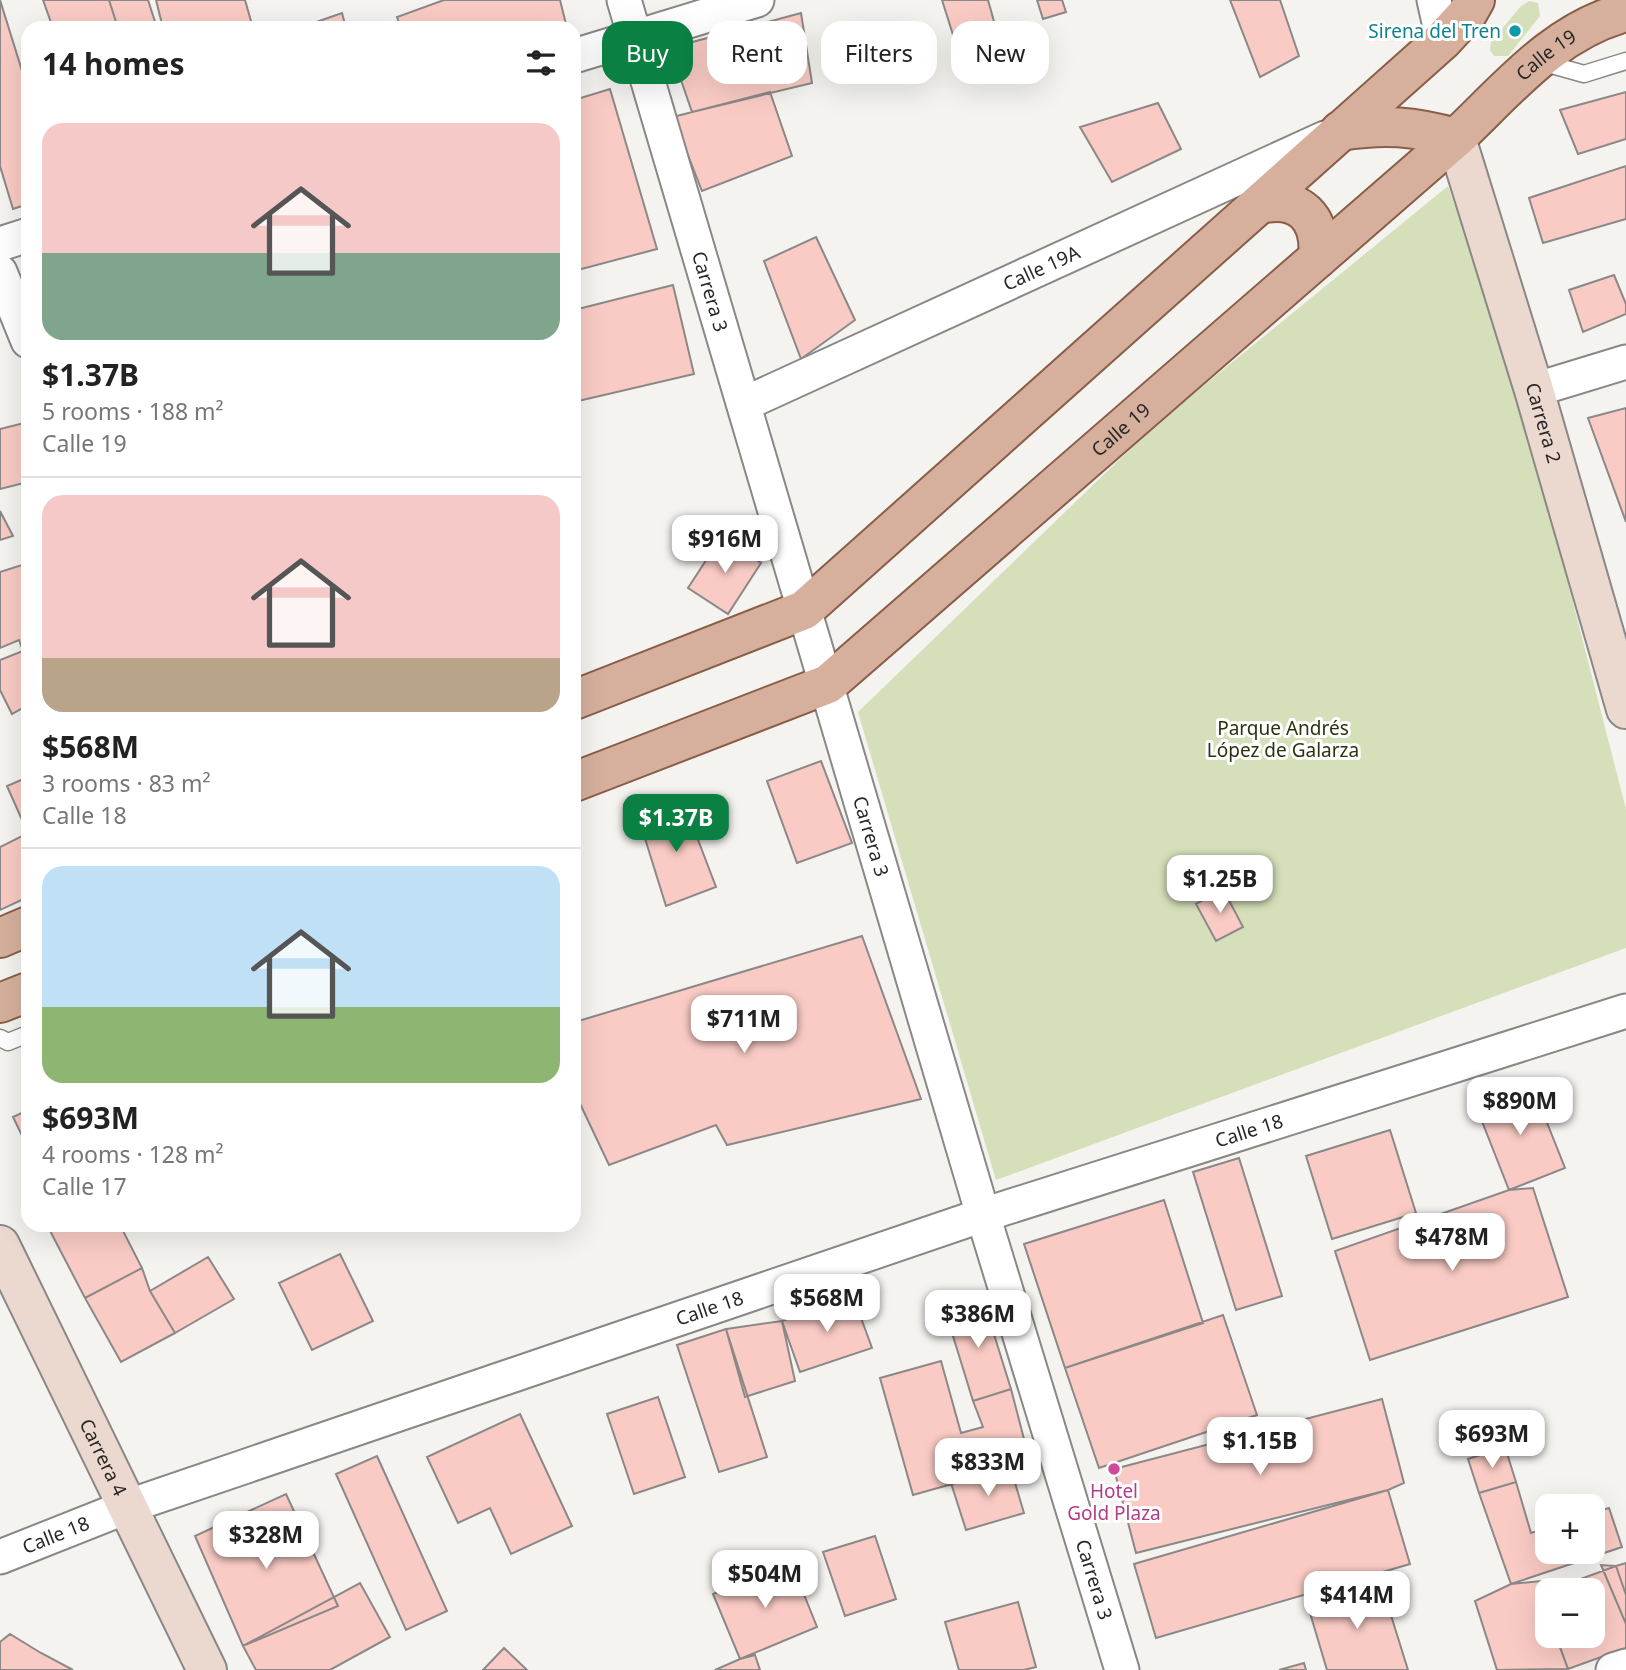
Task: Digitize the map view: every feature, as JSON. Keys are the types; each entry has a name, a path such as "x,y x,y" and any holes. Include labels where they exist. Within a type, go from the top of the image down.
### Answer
{"main road":[{"path":"581,698 804,610 1443,40 1467,14 1475,0"},
{"name":"Calle 19","path":"581,779 828,684 1456,138 1538,61 1582,26 1626,12"},
{"path":"1340,131 1379,125 1405,127 1456,138"},
{"path":"1260,204 1276,200 1292,203 1306,213 1316,226 1320,242 1318,258"},
{"path":"0,938 21,929"},
{"path":"0,1003 21,995"}],"street":[{"name":"Carrera 3","path":"624,0 630,21"},
{"path":"687,21 757,0"},
{"path":"1434,0 1443,40"},
{"path":"581,54 602,47"},
{"name":"Carrera 3","path":"648,84 828,684 982,1215 1122,1670"},
{"name":"Calle 19A","path":"744,404 1340,131"},
{"name":"Carrera 2","path":"1456,138 1534,390 1625,700"},
{"path":"0,244 21,237"},
{"path":"0,272 21,324"},
{"path":"1534,390 1626,362"},
{"name":"Calle 18","path":"0,1557 126,1507 982,1215 1626,1012"},
{"name":"Carrera 4","path":"0,1245 207,1670"},
{"path":"1613,1670 1626,1666"}],"lane":[{"path":"1538,61 1584,74 1626,61"},
{"path":"0,1038 8,1042 21,1037"}],"green space":[{"path":"1529,1 1538,3 1540,16 1508,56 1494,56 1490,50 1491,42 1521,6"},
{"name":"Parque Andrés López de Galarza","path":"1448,186 1516,381 1626,809 1626,948 996,1180 858,712 1153,427"}],"building":[{"path":"0,0 21,68 21,206 13,209 0,166"},
{"path":"43,0 109,0 116,21 50,21"},
{"path":"109,0 148,0 155,21 116,21"},
{"path":"156,0 245,0 251,21 161,21"},
{"path":"444,0 560,0 565,21 398,21 397,17"},
{"path":"942,0 988,0 994,21 951,21 951,28"},
{"path":"1037,0 1062,0 1066,12 1043,19"},
{"path":"1230,0 1280,0 1299,56 1260,77"},
{"path":"342,13 344,21 319,21"},
{"path":"801,13 802,21 771,21"},
{"path":"707,38 707,84 807,84 807,51 812,83 692,112 682,84 693,84 693,42"},
{"path":"610,89 657,249 581,269 581,98"},
{"path":"770,92 792,156 702,191 673,117"},
{"path":"1626,92 1626,139 1578,154 1560,110"},
{"path":"1158,103 1181,149 1112,182 1080,127"},
{"path":"1626,166 1626,219 1543,243 1529,198"},
{"path":"816,237 855,320 801,359 764,261"},
{"path":"1614,275 1626,304 1626,314 1583,332 1569,290"},
{"path":"673,285 694,374 581,400 581,308"},
{"path":"1626,408 1626,522 1588,418"},
{"path":"21,424 21,484 0,489 0,429"},
{"path":"0,511 13,536 0,540"},
{"path":"722,536 761,563 728,614 688,588"},
{"path":"21,565 21,646 19,640 0,648 0,572"},
{"path":"21,652 21,709 12,714 0,690 0,660"},
{"path":"821,761 852,843 797,863 767,781"},
{"path":"21,780 21,818 7,786"},
{"path":"684,803 716,887 666,906 638,816"},
{"path":"21,836 21,900 0,910 0,847"},
{"path":"1223,889 1243,927 1216,941 1196,904"},
{"path":"862,936 921,1099 727,1145 716,1125 609,1165 581,1106 581,1020"},
{"path":"1532,1085 1565,1168 1509,1190 1476,1106"},
{"path":"21,1113 21,1134 13,1117"},
{"path":"1390,1130 1416,1213 1332,1239 1306,1156"},
{"path":"1239,1158 1282,1296 1236,1310 1193,1172"},
{"path":"1533,1188 1568,1297 1370,1360 1335,1251 1509,1190"},
{"path":"1164,1200 1203,1323 1065,1368 1024,1244"},
{"path":"51,1232 124,1232 142,1268 85,1298"},
{"path":"340,1254 373,1321 312,1350 279,1283"},
{"path":"208,1257 234,1299 175,1333 150,1291"},
{"path":"142,1268 150,1291 175,1333 121,1362 85,1298"},
{"path":"853,1296 872,1348 800,1372 782,1321"},
{"path":"983,1299 1011,1389 973,1401 945,1310"},
{"path":"1223,1315 1257,1415 1099,1468 1065,1368"},
{"path":"782,1321 795,1381 745,1397 726,1329"},
{"path":"726,1329 767,1457 719,1472 677,1345"},
{"path":"941,1361 961,1433 983,1427 973,1401 1011,1389 1030,1462 913,1495 880,1378"},
{"path":"658,1397 685,1477 634,1494 607,1414"},
{"path":"1382,1399 1404,1483 1388,1490 1136,1553 1114,1469"},
{"path":"520,1414 572,1526 511,1554 490,1508 458,1523 427,1457"},
{"path":"1505,1447 1516,1482 1479,1493 1468,1459"},
{"path":"377,1456 447,1611 406,1630 336,1474"},
{"path":"1010,1466 1024,1513 966,1530 951,1483"},
{"path":"1516,1482 1531,1533 1535,1532 1535,1564 1571,1564 1511,1584 1479,1493"},
{"path":"1388,1490 1410,1564 1156,1638 1134,1564"},
{"path":"286,1494 338,1606 243,1646 195,1536"},
{"path":"1609,1508 1622,1547 1605,1553 1605,1509"},
{"path":"875,1536 896,1599 845,1616 823,1552"},
{"path":"791,1562 817,1627 740,1659 713,1594"},
{"path":"1626,1563 1626,1624 1601,1565 1616,1566"},
{"path":"1616,1566 1626,1595 1626,1648 1568,1669 1560,1648 1605,1648 1605,1578 1583,1578"},
{"path":"1380,1580 1408,1670 1327,1670 1307,1603"},
{"path":"1535,1582 1535,1648 1560,1648 1568,1669 1497,1670 1475,1601 1511,1584"},
{"path":"360,1583 390,1637 330,1670 256,1670 243,1646"},
{"path":"1018,1602 1036,1667 1024,1670 959,1670 945,1622"},
{"path":"10,1634 73,1670 0,1670 0,1642"},
{"path":"504,1648 527,1670 483,1670"},
{"path":"755,1655 760,1670 715,1670 740,1659"},
{"path":"1304,1663 1306,1670 1279,1670"}],"place":[{"name":"Sirena del Tren","path":"1515,31"},
{"name":"Hotel Gold Plaza","path":"1114,1469"}]}
